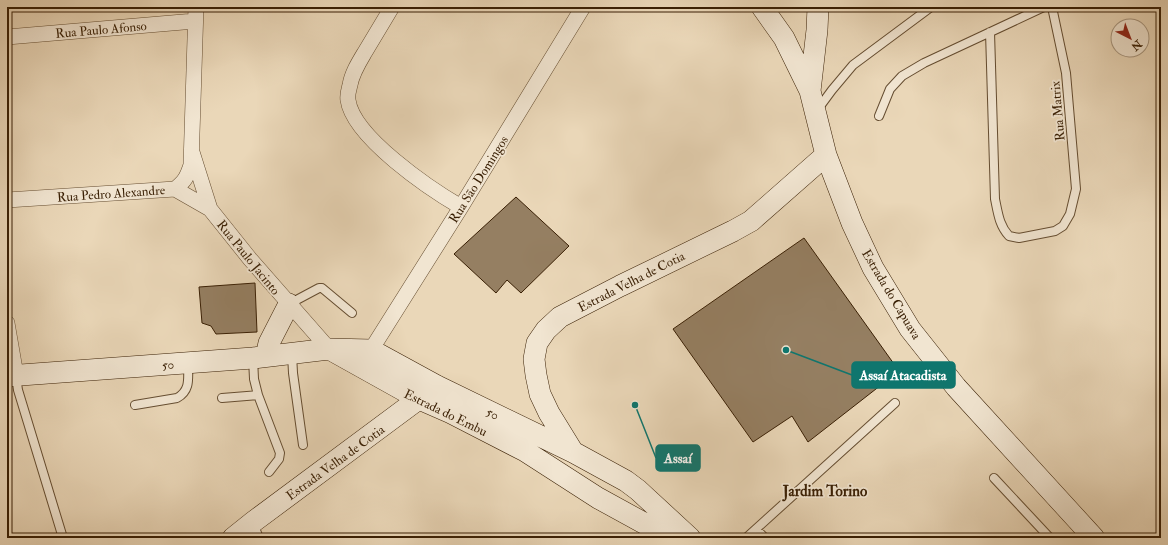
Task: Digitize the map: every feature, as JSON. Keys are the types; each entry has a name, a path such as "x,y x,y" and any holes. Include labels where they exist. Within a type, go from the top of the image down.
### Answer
{"main road":[{"name":"Estrada do Capuava","path":"762,7 784,38 810,91 826,155 852,223 873,268 910,329 956,387 1094,538"},
{"path":"810,91 818,7"},
{"name":"Estrada Velha de Cotia","path":"573,452 549,413 540,394 534,359 537,343 546,330 560,317 751,221 826,155"},
{"path":"260,357 289,304"},
{"path":"329,349 371,350"},
{"name":"50","path":"11,376 260,357 329,349"},
{"name":"Estrada do Embu","path":"329,349 419,399 451,413 525,451 598,498"},
{"name":"50","path":"371,350 437,386 573,452 626,481 638,490"},
{"name":"Estrada Velha de Cotia","path":"233,538 256,530 437,386"},
{"path":"598,498 610,498 624,502 630,500 638,490 690,538"},
{"path":"598,498 671,538"}],"street":[{"path":"392,7 355,70 350,83 348,100 354,116 365,132 388,155 439,195 461,207"},
{"name":"Rua São Domingos","path":"371,350 584,7"},
{"name":"Rua Paulo Afonso","path":"7,37 195,14"},
{"name":"Rua Paulo Jacinto","path":"175,189 184,182 192,166 195,14"},
{"name":"Rua Paulo Jacinto","path":"192,152 210,209 250,259 329,349"},
{"name":"Rua Pedro Alexandre","path":"7,200 175,189 210,209"},
{"path":"7,323 11,376"}],"lane":[{"path":"815,113 853,65 931,7"},
{"path":"879,116 890,89 902,76 924,63 1044,7"},
{"name":"Rua Matrix","path":"990,32 995,199 999,219 1004,230 1009,236 1019,238 1055,231 1063,226 1070,214 1076,190 1066,73 1052,7"},
{"path":"289,304 319,288 322,288 352,313"},
{"path":"292,353 293,373 303,445"},
{"path":"260,357 254,379 280,453 280,459 269,472"},
{"path":"135,405 177,398 183,395 186,391 188,381 188,363"},
{"path":"11,376 18,390 63,538"},
{"path":"222,398 258,394"},
{"path":"746,538 895,403"},
{"path":"994,478 1050,538"},
{"path":"756,529 765,538"}],"building":[{"path":"516,197 569,246 521,293 507,280 496,293 454,254"},
{"path":"804,238 899,371 808,442 792,416 753,442 673,329"},
{"path":"255,283 257,332 216,334 211,326 202,323 199,287"}],"place":[{"name":"Assaí Atacadista","path":"786,350"},
{"name":"Assaí","path":"635,405"}],"district":[{"name":"Jardim Torino","path":"825,491"}]}
